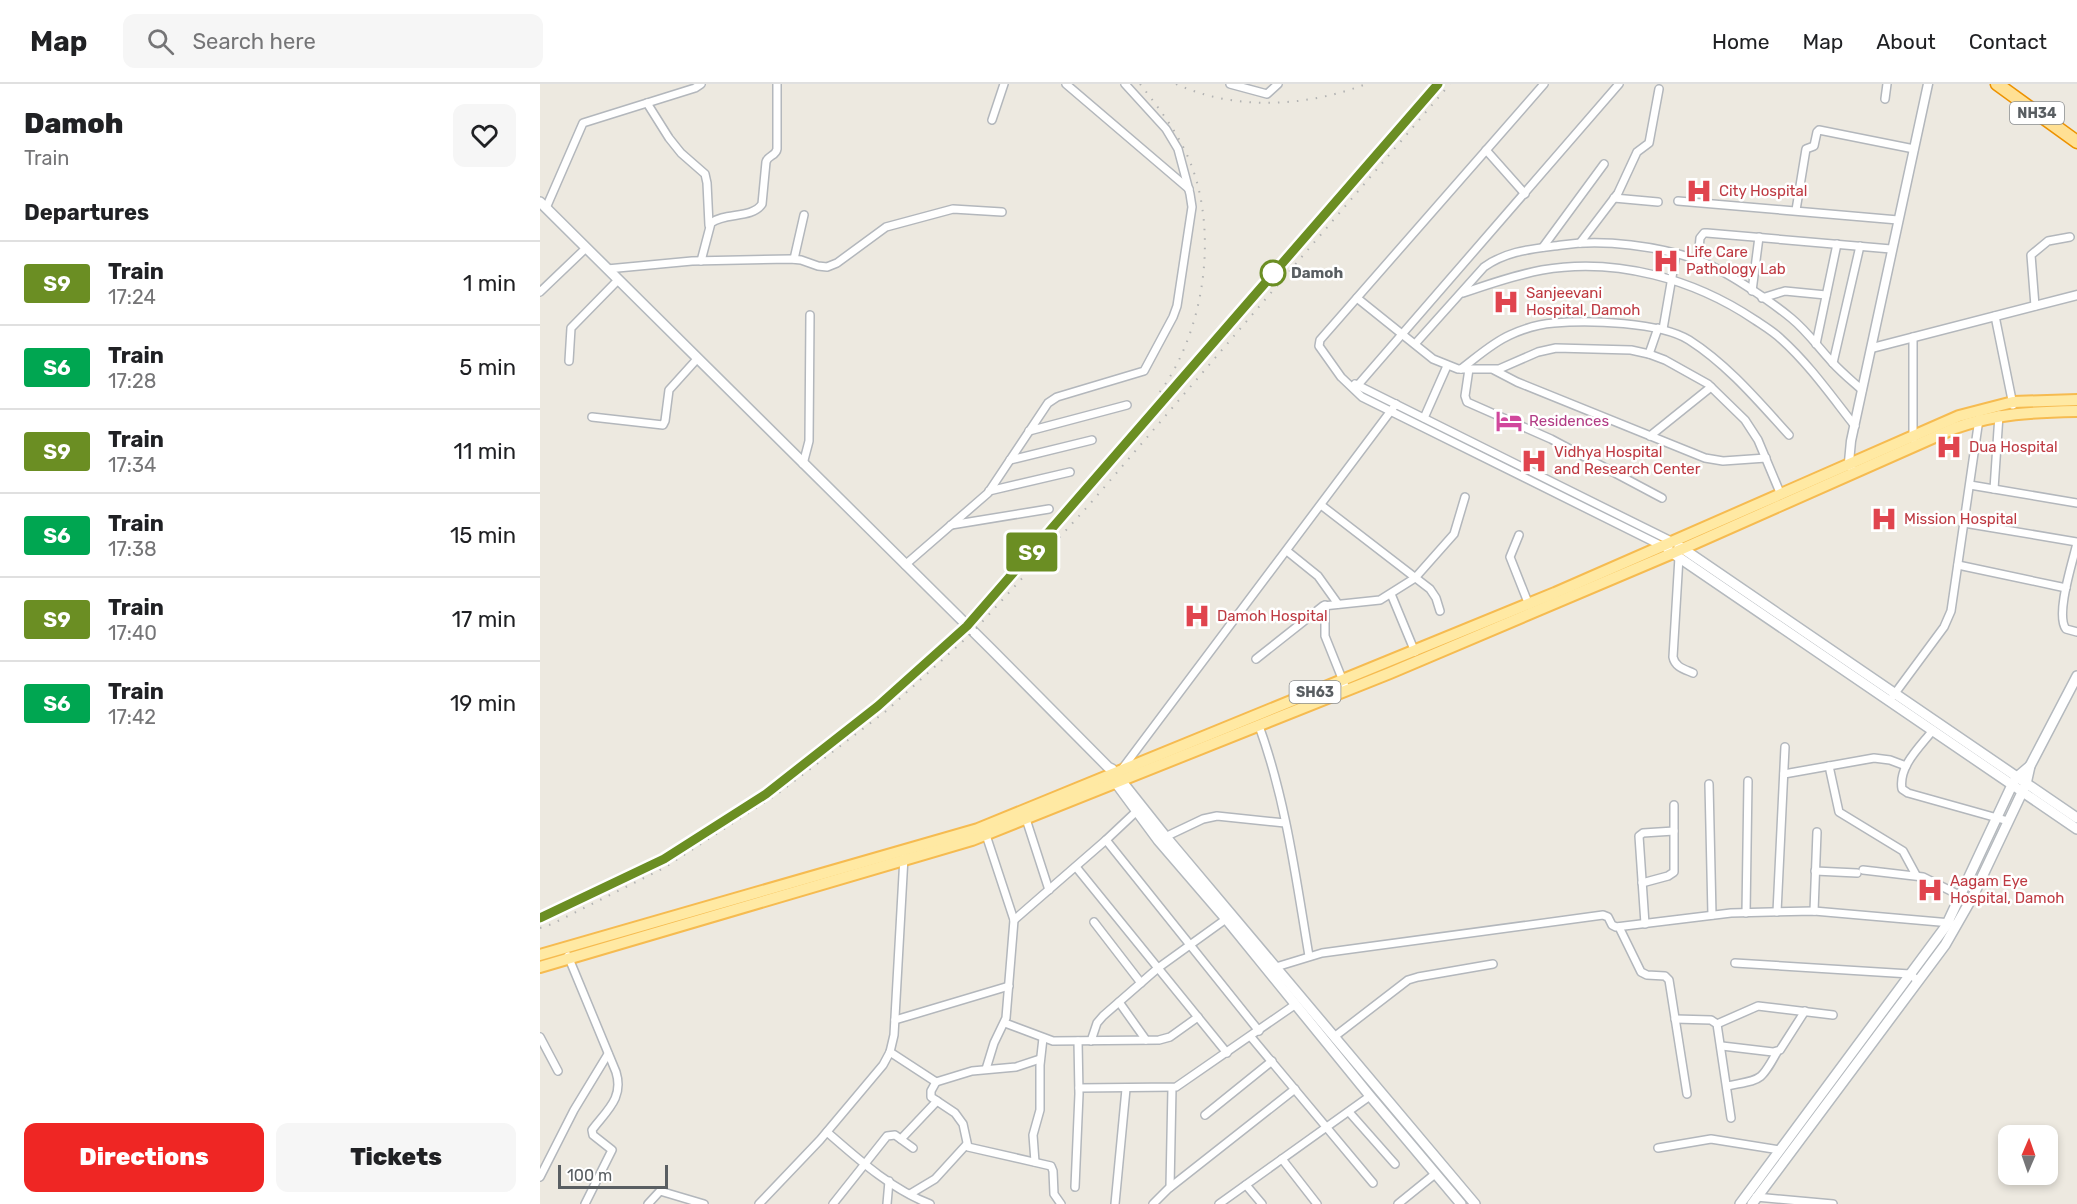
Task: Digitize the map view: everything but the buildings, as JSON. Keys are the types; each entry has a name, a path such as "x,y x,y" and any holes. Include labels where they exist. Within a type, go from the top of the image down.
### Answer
{"highway":[{"name":"NH34","path":"1997,84 2077,142"},
{"name":"NH34","path":"2005,84 2077,135"}],"main road":[{"path":"543,205 957,615 1115,775 1226,919 1435,1174 1456,1203"},
{"name":"SH63","path":"2065,406 2077,400"},
{"name":"SH63","path":"1978,415 2014,407 2065,406 2077,411"},
{"name":"SH63","path":"1621,570 1667,544 1783,498 1913,441 1959,416 1999,415 2014,407"},
{"name":"SH63","path":"904,856 1264,720 1530,608 1555,593 1679,553 1783,498"},
{"path":"1667,544 1970,750 2077,829"},
{"path":"1740,1204 1752,1198 1869,1039 1910,974 1973,896 2024,788 2030,766 2077,676"},
{"path":"1892,697 1933,730 1970,750"},
{"path":"1752,1198 1779,1150 1945,945 1960,896 2014,781 2030,766"},
{"name":"SH63","path":"540,967 568,953 904,856 986,835 1026,819 1115,775"},
{"path":"2024,788 2077,818"},
{"path":"1162,838 1276,967 1475,1204"},
{"name":"SH63","path":"540,955 568,953"}],"street":[{"path":"543,205 583,123 695,88 701,84"},
{"path":"709,226 719,218 753,211 762,204 766,162 777,149 777,84"},
{"path":"992,120 1004,84"},
{"path":"1066,84 1189,189"},
{"path":"905,565 989,491 1044,407 1052,400 1139,374 1147,368 1173,317 1179,299 1191,220 1192,207 1189,189 1173,139 1125,84"},
{"path":"1230,84 1267,94 1278,84"},
{"path":"1544,84 1318,343 1341,377 1362,397 1519,475 1563,492"},
{"path":"1358,385 1619,84"},
{"path":"1885,99 1887,84"},
{"path":"1851,467 1849,451 1928,84"},
{"path":"1580,243 1620,189 1637,152 1649,143 1659,89"},
{"path":"647,103 681,153 705,174 709,226 701,261"},
{"path":"1796,210 1806,149 1814,146 1819,130 1914,149"},
{"path":"1486,150 1525,194"},
{"path":"1543,247 1604,164"},
{"path":"1614,198 1658,202"},
{"path":"1678,201 1898,220"},
{"path":"607,269 701,261 794,259 827,267 837,263 886,227 953,209 1002,212"},
{"path":"794,259 804,215"},
{"path":"1698,260 1700,238 1704,233 1891,249"},
{"path":"1752,291 1759,237"},
{"path":"2035,306 2031,255 2048,241 2070,237"},
{"path":"1415,344 1484,267 1495,259 1518,251 1543,247 1580,243 1622,244 1676,254 1715,267 1791,318 1862,390"},
{"path":"1816,344 1836,244"},
{"path":"1833,363 1860,246"},
{"path":"540,292 586,248"},
{"path":"1649,354 1660,329 1676,254"},
{"path":"1460,294 1508,278 1544,270 1575,268 1633,270 1688,284 1735,307 1779,337 1799,356 1855,426"},
{"path":"569,361 571,328 618,280"},
{"path":"1762,298 1785,291 1826,295"},
{"path":"1872,348 2077,295"},
{"path":"1357,298 1433,359 1447,366 1494,370 1504,368 1538,352 1556,348 1631,350 1649,354 1679,367 1711,387 1752,430 1783,498"},
{"path":"803,464 809,441 810,315"},
{"path":"1995,316 2014,407"},
{"path":"1662,498 1551,439 1467,402 1465,369 1498,341 1533,327 1553,323 1632,325 1660,329 1687,339 1726,368 1789,435"},
{"path":"1913,337 1913,441"},
{"path":"592,417 663,425 669,390 697,359"},
{"path":"1424,418 1447,366"},
{"path":"1494,370 1517,382 1718,461 1766,458"},
{"path":"1341,377 1522,467 1563,492 1667,544"},
{"path":"1650,436 1711,387"},
{"path":"1115,775 1322,505 1396,404"},
{"path":"1029,431 1127,405"},
{"path":"1892,697 1948,620 1953,603 1978,415"},
{"path":"1994,489 1999,415"},
{"path":"1010,460 1092,440"},
{"path":"1477,454 1480,446"},
{"path":"1519,475 1522,467"},
{"path":"989,491 1070,471"},
{"path":"1970,485 2077,503"},
{"path":"1256,659 1318,608 1325,605 1373,602 1391,594 1415,578 1454,534 1465,497"},
{"path":"1322,505 1434,594 1440,611"},
{"path":"950,525 1049,509"},
{"path":"1964,523 2077,543 2066,588 2062,624 2066,629 2077,632"},
{"path":"1519,535 1510,557 1530,608"},
{"path":"1287,551 1318,576 1338,604"},
{"path":"1679,553 1673,657 1680,668 1693,673"},
{"path":"1958,565 2066,588"},
{"path":"1391,594 1417,656"},
{"path":"1325,605 1325,636 1345,685"},
{"path":"1264,720 1310,956"},
{"path":"1933,730 1906,766 1901,784 1905,791 2008,821"},
{"path":"1778,912 1785,747"},
{"path":"1784,774 1880,758 1906,766"},
{"path":"1829,766 1839,812 1903,851 1916,875"},
{"path":"1746,913 1748,781"},
{"path":"1709,784 1712,915"},
{"path":"1642,883 1668,876 1674,872 1674,805"},
{"path":"1014,920 1076,867 1139,808"},
{"path":"1162,838 1203,819 1217,816 1285,823"},
{"path":"1026,819 1049,890"},
{"path":"1645,924 1639,836 1643,833 1674,831"},
{"path":"1814,911 1817,832"},
{"path":"986,835 1014,920 1005,1023 995,1039 986,1069"},
{"path":"1106,840 1259,1031"},
{"path":"759,1204 827,1132 883,1065 890,1052 895,1020 904,856"},
{"path":"1076,867 1227,1053"},
{"path":"1815,872 1916,875 1960,896"},
{"path":"1276,967 1310,956 1603,915 1608,917 1614,927 1712,915 1814,911 1953,923"},
{"path":"1091,1041 1100,1019 1158,968 1226,919"},
{"path":"1094,922 1141,983"},
{"path":"1619,927 1641,972 1667,977 1687,1094"},
{"path":"568,953 619,1082 619,1091 592,1132 610,1147 611,1152 585,1204"},
{"path":"1735,963 1910,974 1918,981"},
{"path":"1334,1037 1408,980 1493,964"},
{"path":"895,1020 1009,986"},
{"path":"1119,1002 1146,1040"},
{"path":"1079,1088 1172,1088 1181,1085 1296,1004"},
{"path":"1717,1024 1754,1006 1833,1015"},
{"path":"1727,1086 1760,1078 1805,1011"},
{"path":"1005,1023 1053,1041 1146,1040 1170,1037 1198,1017"},
{"path":"1675,1019 1711,1020 1717,1024 1731,1118"},
{"path":"540,1037 558,1071"},
{"path":"1251,1037 1373,1183"},
{"path":"1035,1162 1032,1140 1041,1104 1040,1059 1043,1038"},
{"path":"1075,1187 1079,1088 1078,1041"},
{"path":"1722,1046 1777,1052"},
{"path":"890,1052 936,1082"},
{"path":"540,1177 572,1114 608,1053"},
{"path":"1040,1059 1016,1067 972,1071 936,1082 930,1094 933,1099 955,1113 963,1124 966,1145 970,1148 1053,1168 1054,1194 1061,1204"},
{"path":"1205,1115 1272,1061"},
{"path":"1170,1187 1172,1088"},
{"path":"1115,1204 1126,1089"},
{"path":"1153,1204 1170,1187 1295,1089"},
{"path":"1218,1204 1370,1096"},
{"path":"901,1139 937,1101"},
{"path":"1349,1112 1395,1164"},
{"path":"827,1132 864,1163 910,1194 930,1204"},
{"path":"833,1204 887,1136 895,1135 914,1148"},
{"path":"1658,1148 1711,1139 1779,1150"},
{"path":"910,1194 932,1182 966,1145"},
{"path":"1282,1159 1317,1204"},
{"path":"1398,1204 1435,1174"},
{"path":"887,1204 890,1181"},
{"path":"1246,1185 1262,1204"},
{"path":"648,1204 660,1191 704,1204"},
{"path":"1752,1198 1789,1203 1833,1204"}],"railway":[{"path":"1140,84 1172,128 1188,157 1198,186 1205,249 1196,313 1186,344 1173,372 1156,397"},
{"path":"1176,84 1222,99 1271,103 1320,98 1366,84"},
{"path":"970,623 1438,84"},
{"path":"540,928 664,868 776,795 885,712 973,632 1089,505 1450,84"},
{"path":"540,918 575,902"}],"train":[{"name":"S9","path":"540,918 664,859 766,794 878,706 967,626 1438,84"}],"place":[{"name":"City Hospital","path":"1699,191"},
{"name":"Life Care Pathology Lab","path":"1666,261"},
{"name":"Damoh","path":"1273,273"},
{"name":"Sanjeevani Hospital, Damoh","path":"1506,302"},
{"name":"Residences","path":"1509,421"},
{"name":"Dua Hospital","path":"1949,447"},
{"name":"Vidhya Hospital and Research Center","path":"1534,461"},
{"name":"Mission Hospital","path":"1884,519"},
{"name":"Damoh Hospital","path":"1197,616"},
{"name":"Aagam Eye Hospital, Damoh","path":"1930,890"}]}
